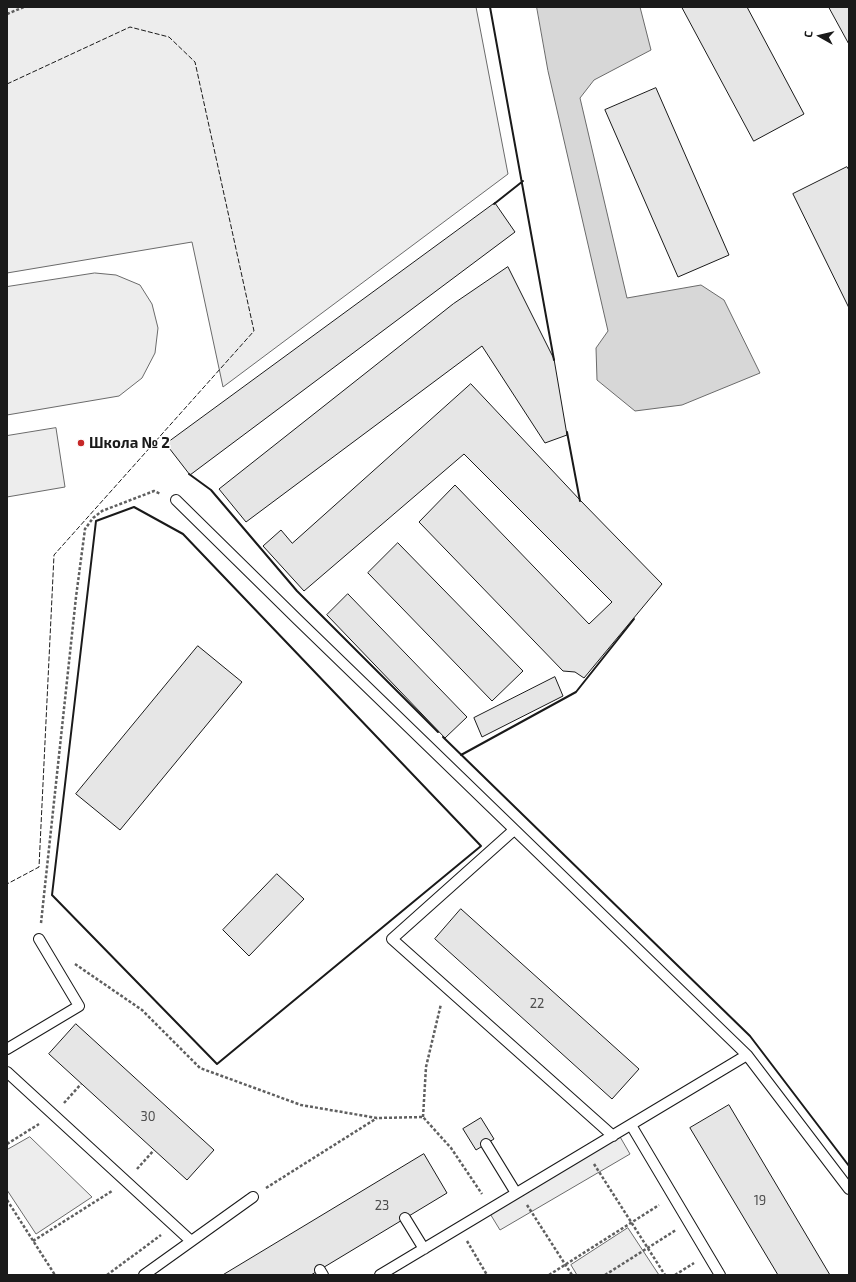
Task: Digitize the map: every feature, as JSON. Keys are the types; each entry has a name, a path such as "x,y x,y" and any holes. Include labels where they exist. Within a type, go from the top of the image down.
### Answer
{"lane":[{"path":"176,500 747,1055 849,1189"},
{"path":"514,830 392,939 444,987 613,1136"},
{"path":"7,1049 79,1006 39,939"},
{"path":"380,1275 747,1055"},
{"path":"7,1072 191,1241"},
{"path":"631,1125 720,1275"},
{"path":"486,1144 517,1193"},
{"path":"144,1275 253,1197"},
{"path":"405,1218 424,1249"}],"path":[{"path":"7,14 24,7"},
{"path":"39,939 76,597 85,529 93,518 102,510 154,491 176,500"},
{"path":"71,962 142,1010 200,1068 301,1105 377,1118 423,1117"},
{"path":"444,987 426,1067 423,1117 451,1148 492,1208"},
{"path":"253,1197 377,1118"},
{"path":"33,1241 126,1182 154,1150"},
{"path":"586,1151 665,1275"},
{"path":"517,1193 572,1275"},
{"path":"550,1275 673,1196"},
{"path":"7,1200 55,1275"},
{"path":"605,1275 688,1222"},
{"path":"107,1275 174,1226"},
{"path":"459,1228 487,1275"},
{"path":"675,1275 708,1255"}],"shaded area":[{"path":"7,7 476,7 508,174 223,387 192,242 7,273"},
{"path":"537,7 640,7 651,50 594,80 580,98 627,298 701,285 724,300 760,373 682,405 635,411 597,380 596,348 608,331 548,71"},
{"path":"95,273 116,275 140,285 152,304 158,328 155,353 142,378 119,396 7,415 7,287"},
{"path":"56,428 65,487 7,497 7,436"},
{"path":"619,1135 630,1154 500,1230 489,1212"},
{"path":"30,1137 92,1197 36,1234 7,1190 7,1150"},
{"path":"628,1228 659,1275 577,1275 571,1265"}],"building":[{"path":"682,7 747,7 804,114 754,141"},
{"path":"829,7 849,7 849,44"},
{"path":"656,88 729,255 678,277 605,110"},
{"path":"847,167 849,170 849,308 793,194"},
{"path":"495,203 515,232 190,475 166,444"},
{"path":"508,267 554,359 567,435 545,443 482,346 246,522 219,489 453,304"},
{"path":"471,384 580,500 662,584 584,678 575,672 563,671 419,522 455,485 589,624 612,602 464,454 304,591 263,546 281,530 292,543"},
{"path":"398,543 523,671 492,701 368,573"},
{"path":"348,594 467,717 445,738 327,615"},
{"path":"198,646 242,682 120,830 76,794"},
{"path":"555,677 563,696 482,737 474,718"},
{"path":"277,874 304,899 249,956 223,930"},
{"path":"461,909 639,1069 612,1099 435,939"},
{"path":"76,1024 214,1150 187,1180 49,1054"},
{"path":"729,1105 830,1275 778,1275 690,1128"},
{"path":"481,1118 494,1139 476,1150 463,1129"},
{"path":"424,1154 447,1193 311,1275 223,1275"}],"fence":[{"path":"7,84 130,27 169,37 195,62 254,331 54,555 39,867 7,884"}],"wall":[{"path":"490,7 554,360"},
{"path":"494,204 523,181"},
{"path":"567,432 580,501"},
{"path":"189,474 211,490 297,591 438,732"},
{"path":"134,507 183,534 481,846 217,1064 52,895 96,521 134,507"},
{"path":"461,755 576,692 634,619"},
{"path":"443,737 750,1036 849,1166"}],"place":[{"name":"Школа № 2","path":"81,443"}]}
